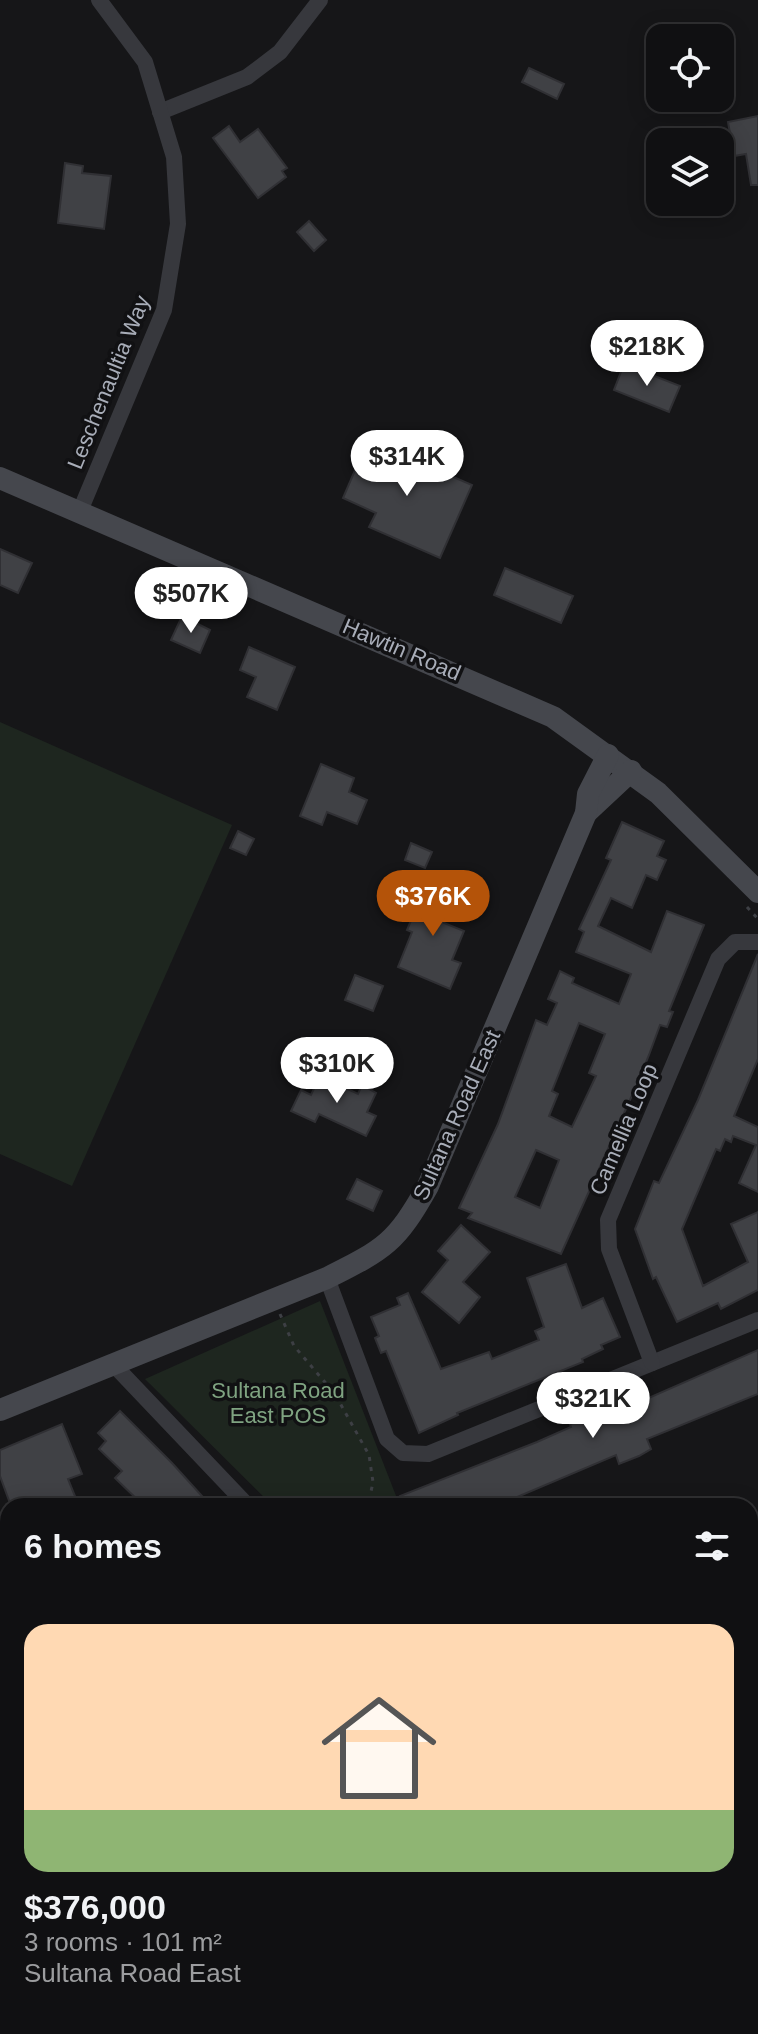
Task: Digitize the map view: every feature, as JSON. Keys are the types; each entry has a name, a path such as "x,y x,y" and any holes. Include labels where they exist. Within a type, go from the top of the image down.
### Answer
{"street":[{"name":"Leschenaultia Way","path":"80,511 164,310 178,224 174,157 145,62 99,0"},
{"path":"160,112 247,77 280,52 320,0"},
{"name":"Hawtin Road","path":"0,478 553,717 658,793 758,892"},
{"name":"Sultana Road East","path":"0,1410 327,1278 378,1253 405,1225 428,1186 586,813 588,794 608,755"},
{"name":"Sultana Road East","path":"586,813 631,771"},
{"name":"Camellia Loop","path":"652,1363 609,1249 608,1220 718,959 735,942 758,942"},
{"path":"327,1278 387,1439 403,1453 428,1454 758,1320"},
{"path":"113,1364 240,1498"}],"path":[{"path":"275,1299 294,1346 335,1394 369,1455 373,1482 370,1498"}],"green space":[{"path":"0,722 232,825 72,1186 0,1154"},
{"name":"Sultana Road East POS","path":"320,1301 397,1498 265,1498 145,1379"}],"building":[{"path":"529,68 564,84 557,99 522,82"},
{"path":"758,116 758,185 751,185 746,154 734,156 734,128 729,128 728,122"},
{"path":"229,126 240,142 258,129 287,168 282,171 286,177 258,198 213,138"},
{"path":"65,163 83,166 82,173 111,176 104,229 58,223"},
{"path":"309,221 326,240 314,251 297,232"},
{"path":"624,364 680,386 669,412 614,390"},
{"path":"368,440 472,485 440,558 369,527 376,513 343,498"},
{"path":"0,549 32,563 18,593 0,585"},
{"path":"505,568 573,596 561,623 494,595"},
{"path":"182,616 210,630 200,653 171,640"},
{"path":"249,647 295,667 277,710 247,697 256,677 240,670"},
{"path":"321,764 354,778 349,792 367,800 357,824 327,812 322,825 300,816"},
{"path":"622,822 664,841 657,856 666,860 657,880 646,875 632,908 611,898 598,926 651,952 667,911 704,925 669,1011 673,1012 667,1027 660,1025 640,1077 645,1078 639,1094 634,1091 561,1254 468,1218 472,1213 459,1208 498,1124 536,1020 547,1025 557,1003 548,999 560,971 574,978 572,983 619,1004 631,974 576,952 584,932 579,929 611,860 606,858","holes":["579,1023 605,1034 589,1073 596,1076 572,1127 549,1116 558,1094 552,1091","536,1150 559,1160 540,1208 515,1197"]},
{"path":"238,831 254,839 246,855 230,848"},
{"path":"411,843 432,852 425,868 405,860"},
{"path":"428,880 456,892 444,923 464,931 452,960 461,963 450,989 398,967 412,932 407,930"},
{"path":"758,954 758,1059 734,1116 758,1127 758,1192 739,1183 756,1145 733,1136 731,1142 725,1139 720,1151 716,1149 682,1229 703,1286 748,1262 731,1224 758,1212 758,1290 721,1309 718,1303 677,1322 656,1277 653,1279 635,1229 654,1181 659,1183 698,1100"},
{"path":"355,975 383,986 373,1011 345,1000"},
{"path":"320,1076 358,1094 362,1085 376,1093 367,1112 376,1116 366,1136 319,1114 315,1122 291,1111 301,1090 311,1095"},
{"path":"357,1179 382,1191 373,1211 347,1199"},
{"path":"461,1225 490,1252 463,1282 480,1297 459,1323 422,1292 448,1260 438,1251"},
{"path":"566,1264 582,1308 603,1298 620,1337 601,1345 603,1349 582,1359 583,1362 457,1413 419,1433 386,1351 381,1353 375,1338 379,1336 371,1317 400,1305 397,1298 408,1293 441,1369 489,1352 492,1359 539,1340 535,1331 544,1327 527,1278"},
{"path":"758,1350 758,1394 647,1439 651,1449 639,1456 619,1464 616,1455 515,1498 400,1496 537,1442 571,1427 570,1424 612,1408 613,1412"},
{"path":"120,1411 204,1498 136,1498 115,1478 122,1471 99,1449 106,1441 98,1433"},
{"path":"62,1424 82,1474 68,1479 76,1498 8,1498 0,1476 0,1450"}]}
